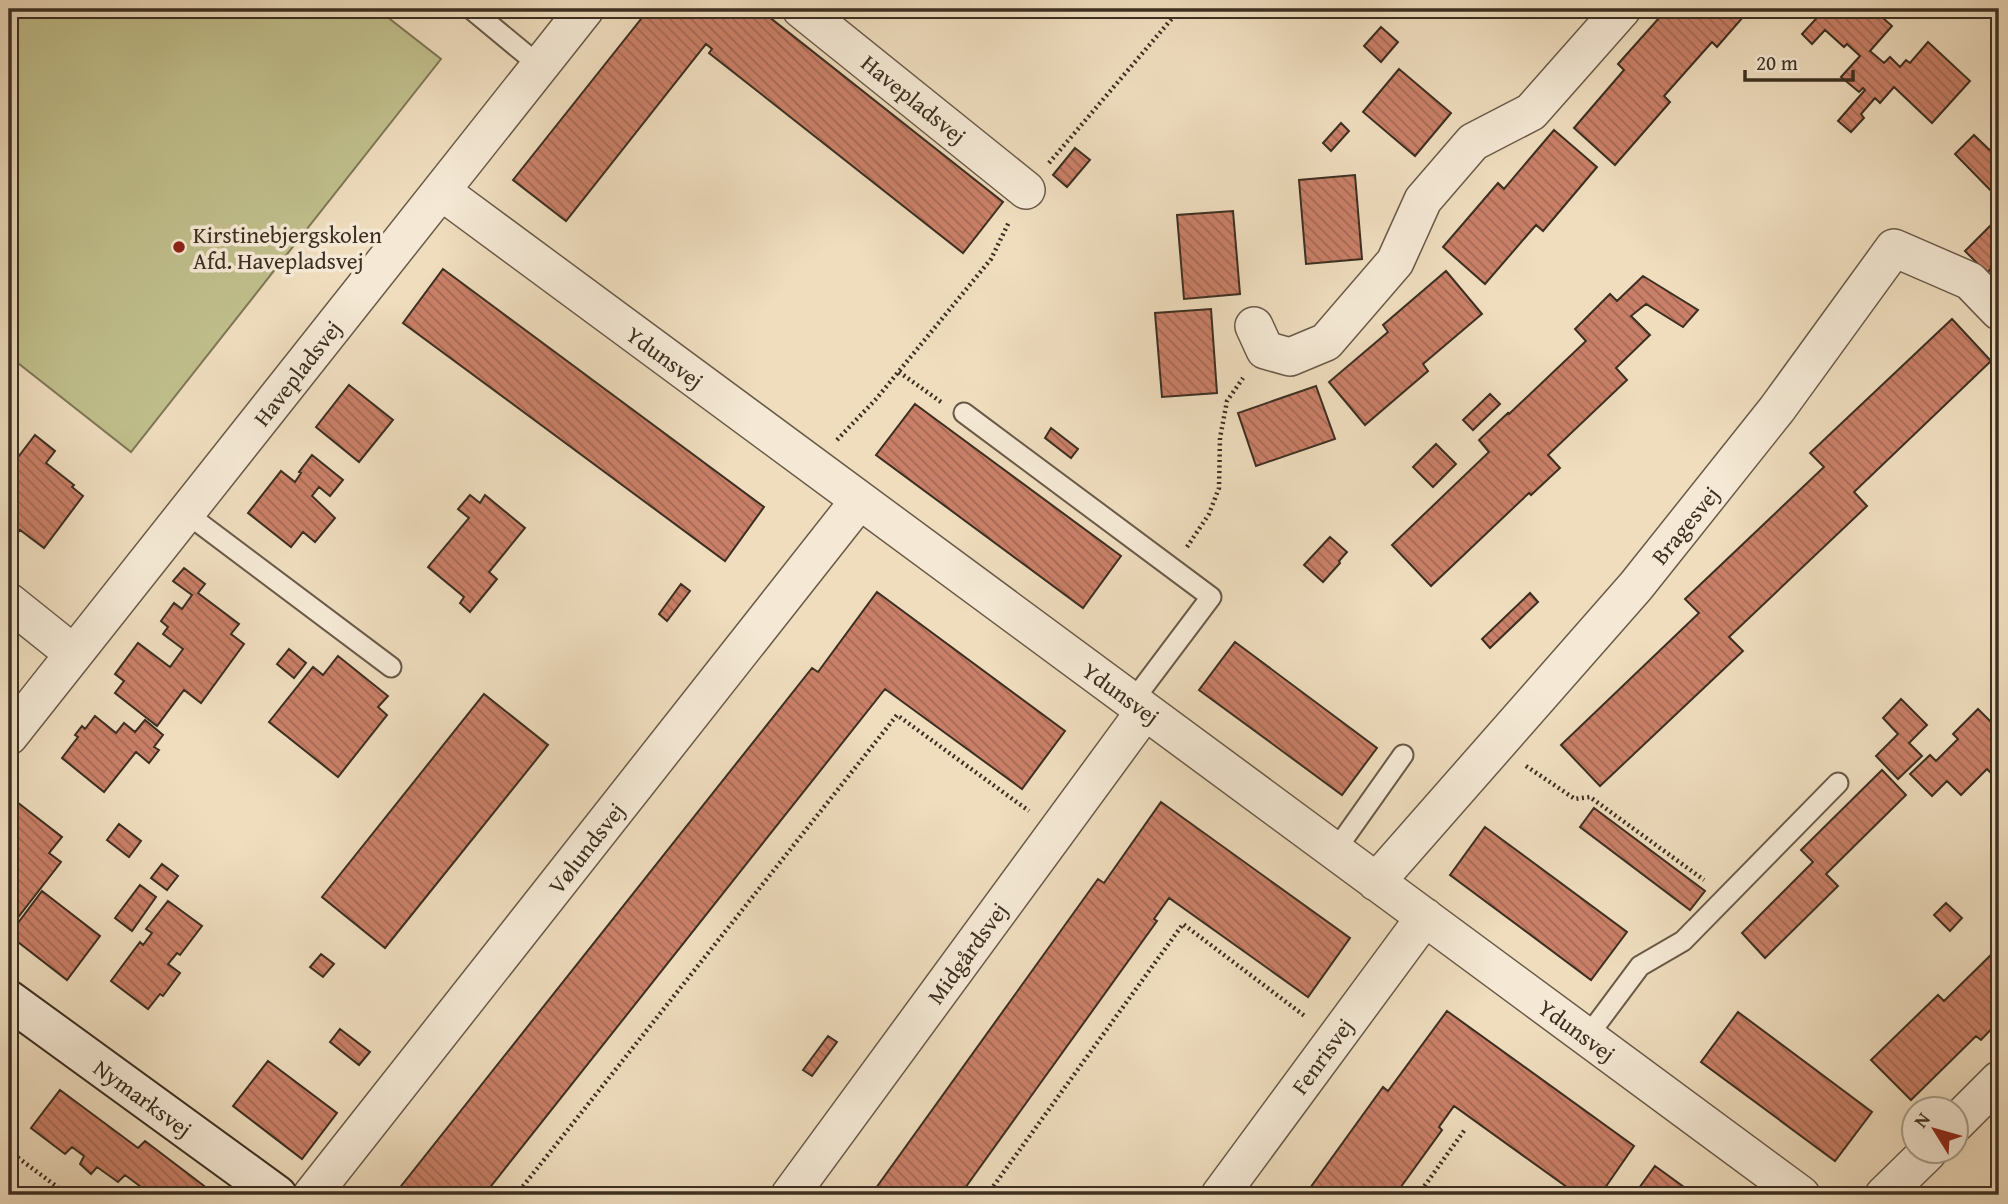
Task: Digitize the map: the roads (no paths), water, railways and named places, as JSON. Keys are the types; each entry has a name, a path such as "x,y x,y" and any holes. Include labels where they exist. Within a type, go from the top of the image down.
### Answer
{"street":[{"name":"Havepladsvej","path":"9,736 586,9"},
{"name":"Havepladsvej","path":"801,9 1026,190"},
{"path":"1260,338 1290,357 1326,342 1395,262 1423,201 1473,142 1531,112 1622,9"},
{"name":"Ydunsvej","path":"441,191 1801,1195"},
{"name":"Bragesvej","path":"1376,882 1636,586 1777,409 1894,248 1970,281 1999,311"},
{"name":"Vølundsvej","path":"312,1195 859,500"},
{"path":"9,602 74,654"},
{"name":"Midgårdsvej","path":"790,1195 1056,831 1139,706"},
{"name":"Fenrisvej","path":"1220,1195 1425,917"},
{"name":"Nymarksvej","path":"9,1000 277,1195"},
{"path":"1969,1110 1999,1080"},
{"path":"1884,1195 1914,1166"}],"lane":[{"path":"471,9 540,66"},
{"path":"964,413 1211,597 1139,706"},
{"path":"186,513 391,667"},
{"path":"1335,851 1403,755"},
{"path":"1587,1037 1640,966 1683,941 1838,783"}],"place":[{"name":"Kirstinebjergskolen Afd. Havepladsvej","path":"179,247"}]}
